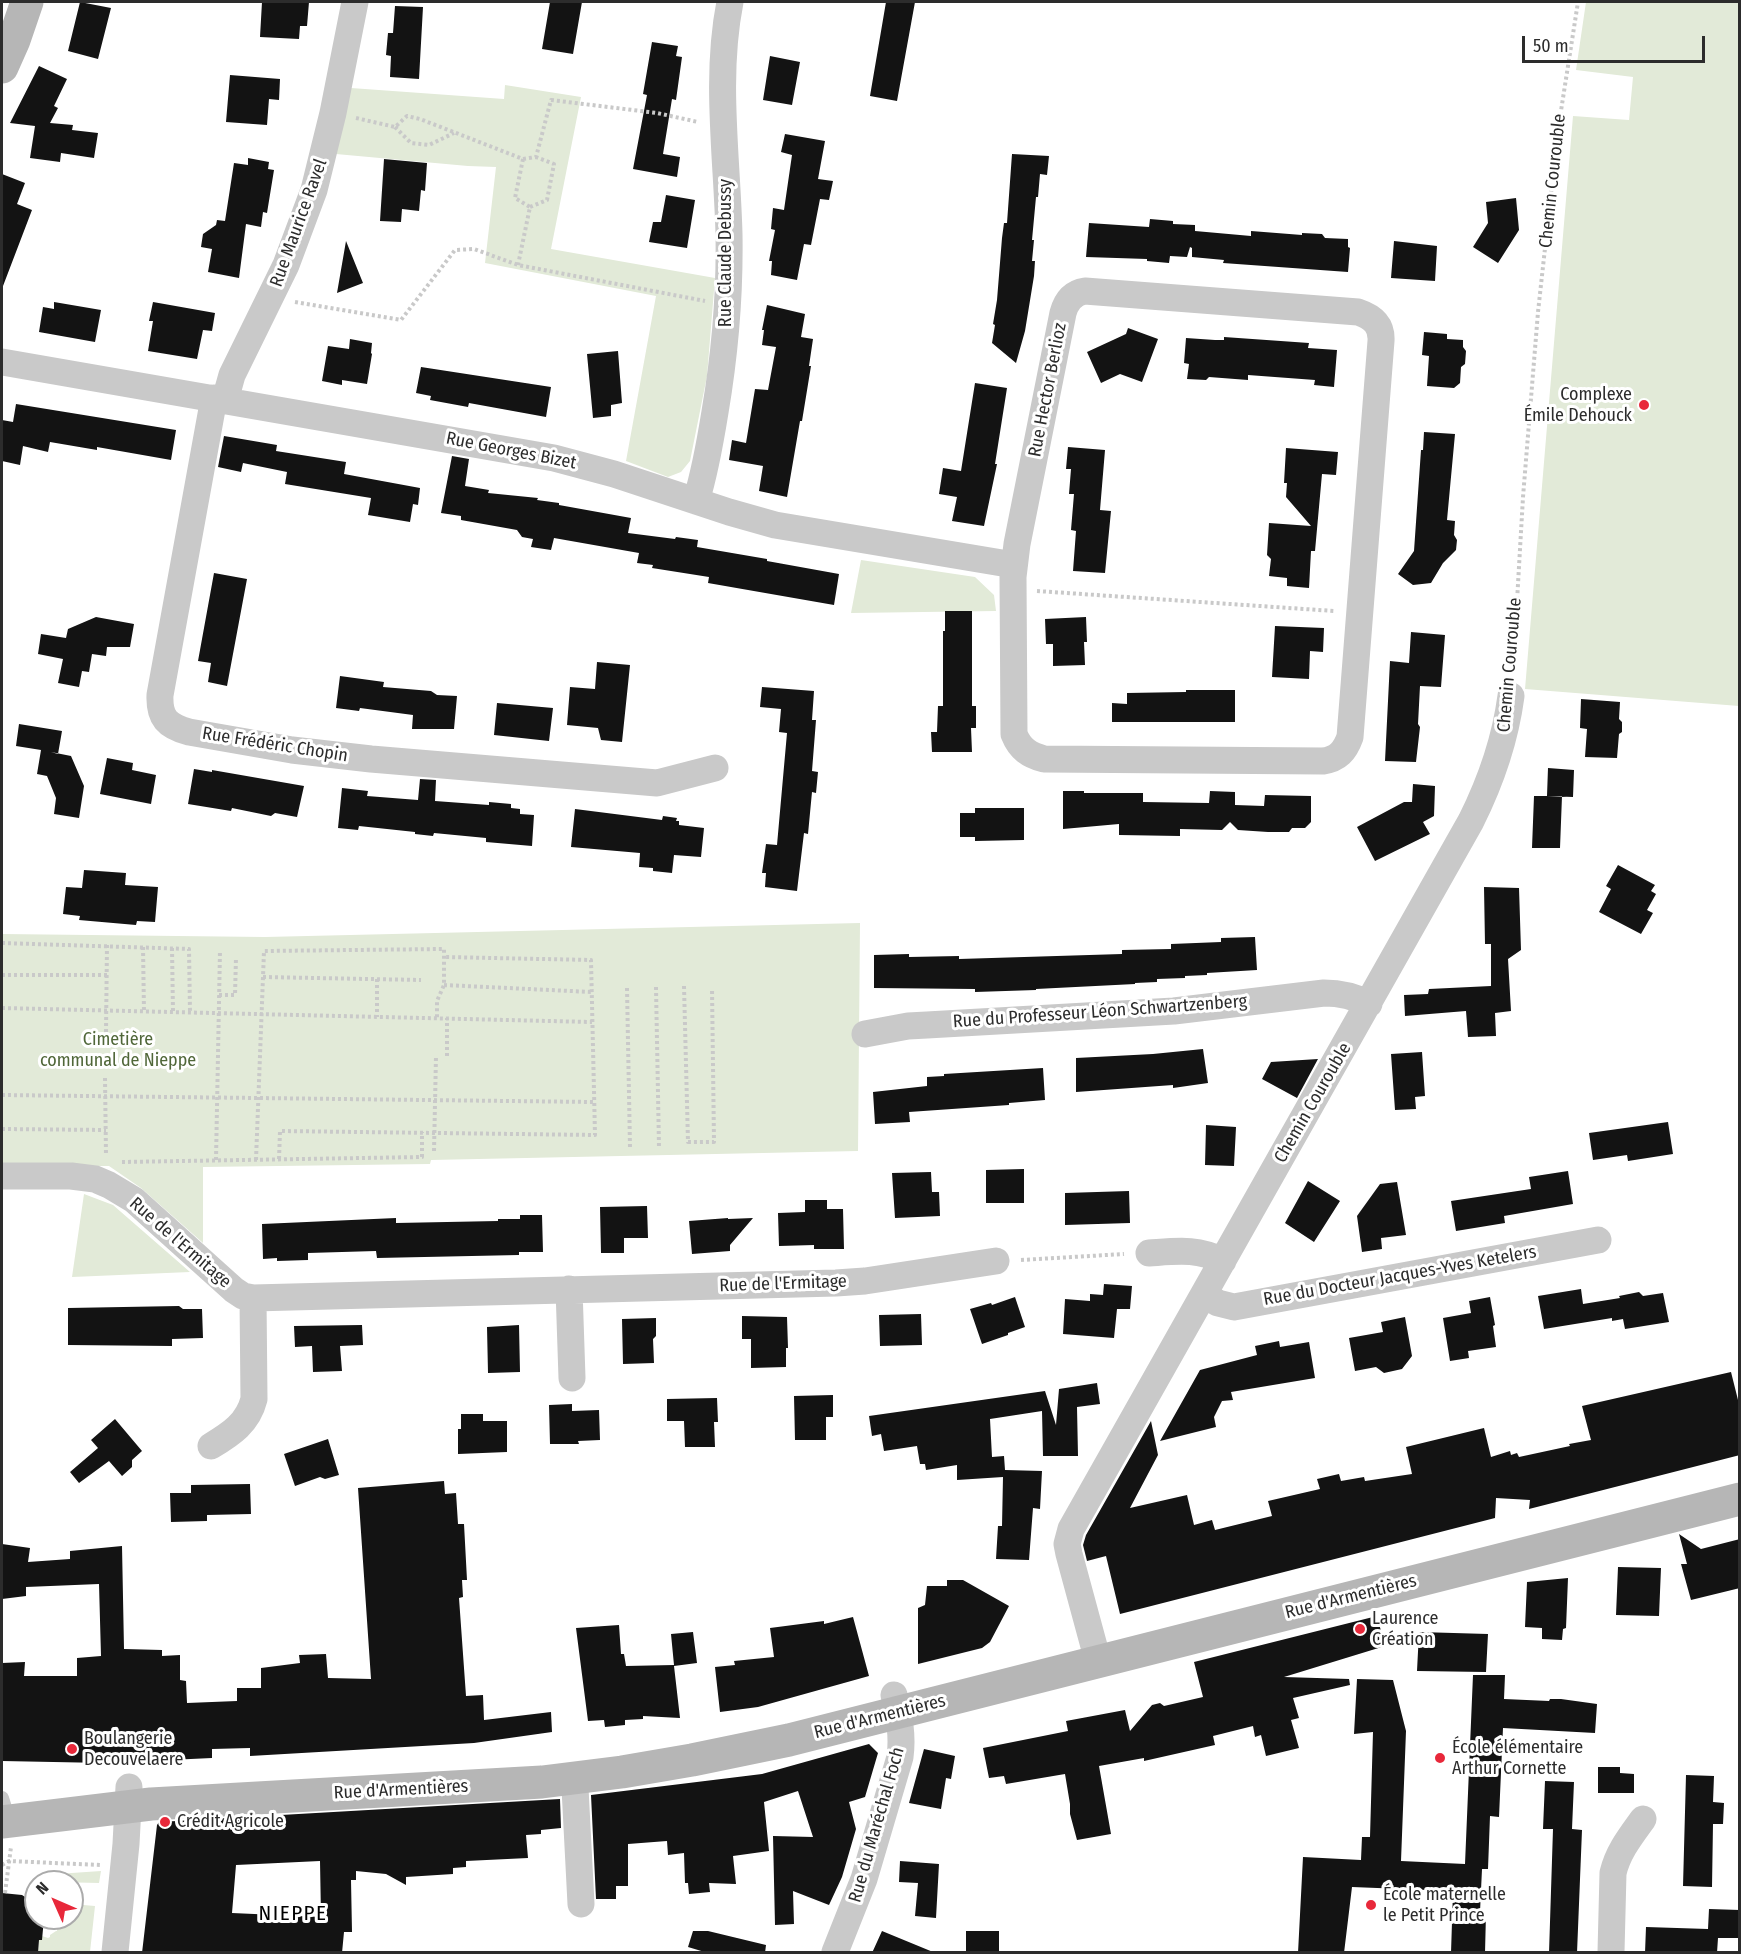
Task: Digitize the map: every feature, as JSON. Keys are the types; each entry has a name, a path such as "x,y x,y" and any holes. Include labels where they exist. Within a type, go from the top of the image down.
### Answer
{"main road":[{"path":"2,67 27,2"},
{"name":"Rue d'Armentières","path":"1096,1653 1740,1480"},
{"name":"Rue d'Armentières","path":"3,1809 128,1797 169,1783 559,1761 721,1736 896,1703 1740,1499"}],"street":[{"name":"Rue Maurice Ravel","path":"219,399 229,385 237,364 271,298 293,249 311,200 333,113 355,2"},
{"name":"Rue Claude Debussy","path":"696,501 710,445 721,375 727,305 729,234 723,60 729,2"},
{"name":"Rue Hector Berlioz","path":"1085,291 1358,312 1374,320 1381,335 1359,613 1350,737 1344,752 1331,760 1044,759 1025,751 1014,734 1013,577 1063,313 1071,297 1085,291"},
{"name":"Rue Georges Bizet","path":"2,362 554,458 614,474 775,525 1013,577"},
{"name":"Rue Frédéric Chopin","path":"219,399 160,695 160,709 169,724 189,732 332,755 657,783 714,768"},
{"name":"Chemin Courouble","path":"1096,1653 1069,1554 1068,1536 1478,807 1500,754 1511,696"},
{"name":"Rue du Professeur Léon Schwartzenberg","path":"865,1034 908,1026 948,1023 1174,1011 1324,993 1356,997 1369,1004"},
{"name":"Rue de l'Ermitage","path":"2,1176 77,1177 95,1179 109,1185 134,1200 234,1290 243,1296 253,1298 852,1282 996,1261"},
{"name":"Rue du Docteur Jacques-Yves Ketelers","path":"1204,1295 1226,1306 1234,1306 1598,1240"},
{"path":"1149,1253 1191,1250 1223,1261"},
{"path":"569,1289 572,1378"},
{"path":"211,1446 239,1426 247,1417 254,1399 253,1298"},
{"name":"Rue du Maréchal Foch","path":"835,1953 864,1879 900,1757 902,1736 896,1703"},
{"path":"575,1788 581,1904"},
{"path":"115,1953 128,1797"},
{"path":"1611,1953 1616,1863 1620,1852 1643,1819"}],"path":[{"name":"Chemin Courouble","path":"1511,696 1523,497 1539,301 1558,130 1578,2"},
{"path":"536,157 551,100 657,113 725,127"},
{"path":"333,113 395,127 411,144 429,145 454,133"},
{"path":"395,127 408,116 523,159 536,157 554,164 547,200 530,207"},
{"path":"523,159 515,198 530,207"},
{"path":"518,265 530,207"},
{"path":"271,298 401,320 455,250 474,249 518,265 727,305"},
{"path":"1013,577 1359,613"},
{"path":"2,943 189,949 190,1012"},
{"path":"106,1032 107,945"},
{"path":"143,947 144,1012"},
{"path":"172,948 173,1012"},
{"path":"256,1160 264,951 444,949 444,985 437,1001 437,1018"},
{"path":"216,1160 220,950"},
{"path":"219,995 235,995 236,957"},
{"path":"279,1159 280,1131 595,1135 591,960 444,957"},
{"path":"2,975 107,975"},
{"path":"262,977 421,980"},
{"path":"377,979 377,1017"},
{"path":"444,985 592,992"},
{"path":"656,987 659,1147"},
{"path":"684,987 688,1142 714,1142 711,988"},
{"path":"627,988 630,1147"},
{"path":"2,1008 592,1022"},
{"path":"447,1018 447,1056"},
{"path":"434,1151 436,1056"},
{"path":"105,1078 106,1162"},
{"path":"2,1095 594,1102"},
{"path":"2,1129 106,1130"},
{"path":"117,1162 422,1157 422,1132"},
{"path":"996,1261 1149,1253"},
{"path":"2,1865 9,1861 104,1865"},
{"path":"5,1893 9,1861"}],"green space":[{"name":"Complexe Émile Dehouck","path":"1586,2 1739,2 1739,706 1525,689 1573,116 1629,120 1633,77 1576,70"},
{"path":"505,85 581,97 551,249 715,278 707,376 690,461 681,472 668,477 626,461 656,296 485,263 496,167 336,154 351,88 504,99"},
{"path":"861,560 975,577 994,595 996,611 851,613"},
{"name":"Cimetière communal de Nieppe","path":"860,923 858,1151 431,1160 430,1164 203,1167 203,1243 141,1188 109,1166 2,1166 2,934 265,937"},
{"path":"84,1194 113,1205 190,1272 72,1277"},
{"path":"101,1871 99,1883 84,1883 84,1872"},
{"path":"84,1905 95,1906 90,1952 38,1952 39,1940 42,1936 48,1938 57,1931 84,1930"}],"building":[{"path":"80,2 111,8 98,59 68,51"},
{"path":"262,2 309,2 307,26 300,26 299,39 260,37"},
{"path":"550,2 582,2 573,54 542,49"},
{"path":"886,2 915,2 897,101 870,96"},
{"path":"395,6 423,7 419,79 390,77 391,56 386,55 388,33 393,33"},
{"path":"652,42 678,46 676,56 682,57 676,100 672,99 663,154 680,157 677,177 633,169 647,95 643,94"},
{"path":"770,56 800,62 792,105 763,100"},
{"path":"39,66 67,79 54,106 58,108 50,123 73,125 72,130 98,133 94,158 61,153 60,162 30,158 35,126 10,123"},
{"path":"230,75 280,79 279,100 269,99 267,125 226,122"},
{"path":"785,134 825,141 818,179 833,181 829,200 820,199 811,245 804,244 797,280 771,275 772,261 769,261 775,230 771,229 773,208 784,210 792,155 781,152"},
{"path":"1012,154 1049,156 1047,175 1040,174 1038,197 1036,197 1032,240 1034,240 1032,261 1035,261 1034,276 1025,331 1016,363 992,343 1002,238 1004,223 1007,223"},
{"path":"248,158 269,162 268,169 274,170 267,213 263,212 261,227 246,224 239,278 208,272 212,249 201,247 203,234 216,225 217,220 225,221 234,163 248,165"},
{"path":"384,159 427,163 425,191 421,190 419,211 402,209 401,222 380,221"},
{"path":"2,174 25,183 17,204 32,210 3,286 2,286"},
{"path":"666,195 695,200 687,248 649,242 653,222 661,222"},
{"path":"1516,198 1519,230 1498,263 1473,247 1488,223 1486,202"},
{"path":"1150,219 1173,221 1173,224 1195,225 1195,231 1251,236 1251,231 1302,235 1302,233 1322,234 1325,238 1348,239 1350,248 1348,272 1223,263 1224,260 1192,257 1190,247 1187,257 1170,256 1169,263 1147,261 1147,259 1086,257 1089,223 1149,227"},
{"path":"346,241 363,283 337,293"},
{"path":"1394,241 1437,246 1435,281 1391,278"},
{"path":"54,302 101,310 95,342 39,332 43,307 54,309"},
{"path":"153,302 215,313 212,331 203,330 197,359 148,351 153,321 149,321"},
{"path":"767,305 805,314 801,337 813,339 802,421 800,421 787,497 759,491 763,466 729,460 732,440 746,443 755,389 768,390 776,347 762,345 764,330 762,330"},
{"path":"1128,328 1158,339 1142,382 1120,374 1101,383 1087,352 1126,334"},
{"path":"1424,332 1447,334 1447,339 1463,340 1463,347 1466,351 1465,364 1461,367 1460,383 1454,388 1427,386 1429,356 1422,355"},
{"path":"1224,337 1309,343 1308,348 1337,350 1334,387 1314,385 1315,380 1248,375 1248,380 1209,377 1206,380 1187,379 1189,364 1184,363 1186,338 1224,340"},
{"path":"350,339 372,343 367,384 342,380 342,385 322,381 328,346 349,349"},
{"path":"618,351 622,403 611,405 611,416 593,418 587,354"},
{"path":"421,367 551,387 546,417 469,403 468,407 430,400 431,396 416,393"},
{"path":"975,383 1007,388 995,464 997,464 984,526 952,521 957,497 939,494 943,468 961,471"},
{"path":"16,404 176,430 171,460 97,447 97,450 50,442 48,452 23,446 20,465 2,461 2,420 13,422"},
{"path":"1424,432 1455,434 1447,520 1455,521 1454,535 1457,540 1456,550 1443,563 1431,583 1413,585 1398,574 1414,551"},
{"path":"224,436 277,445 276,451 346,462 344,474 420,488 418,505 413,504 410,522 368,515 371,498 285,484 287,472 243,463 241,472 218,467"},
{"path":"1068,447 1105,450 1100,510 1111,511 1105,573 1073,571 1076,531 1071,530 1074,494 1069,494 1071,469 1066,469"},
{"path":"1286,448 1338,452 1336,475 1322,474 1315,551 1311,551 1309,588 1287,586 1287,578 1269,576 1271,559 1267,555 1269,523 1311,526 1286,497 1287,483 1284,483"},
{"path":"452,456 469,459 465,486 489,490 488,493 538,498 537,500 559,503 559,505 631,518 628,533 698,540 697,547 839,574 834,605 708,583 709,577 652,568 653,565 637,563 639,553 554,538 551,550 531,547 533,539 522,537 517,530 461,520 461,516 441,513"},
{"path":"214,573 247,579 227,686 208,682 211,663 198,661"},
{"path":"945,611 972,611 972,706 976,706 976,728 971,728 972,752 932,752 931,732 937,732 938,706 943,706"},
{"path":"96,617 134,624 130,647 107,647 106,656 92,654 89,672 82,671 79,687 58,683 63,659 38,654 41,634 66,638 68,629"},
{"path":"1086,617 1085,665 1053,666 1053,644 1046,644 1045,619"},
{"path":"1275,626 1324,628 1323,652 1310,651 1309,679 1272,677"},
{"path":"1411,632 1445,635 1441,687 1420,686 1418,724 1420,727 1416,762 1385,761 1390,661 1409,663"},
{"path":"597,662 630,665 622,742 601,740 598,728 567,725 570,687 595,689"},
{"path":"340,676 384,682 383,687 431,691 437,695 457,696 454,729 412,729 413,715 360,708 359,711 336,708"},
{"path":"762,687 814,691 812,720 816,720 812,771 818,772 816,793 812,792 808,834 804,833 797,891 765,887 766,873 762,873 766,844 777,845 787,733 779,732 781,709 760,707"},
{"path":"1186,690 1235,690 1235,722 1112,722 1112,703 1127,704 1127,693 1186,692"},
{"path":"1581,699 1620,702 1619,719 1622,722 1622,732 1619,734 1617,758 1585,757 1587,729 1580,728"},
{"path":"497,703 553,708 549,741 494,735"},
{"path":"19,724 62,731 58,753 71,756 84,786 79,818 54,814 56,798 47,776 37,774 41,750 16,746"},
{"path":"107,758 133,763 132,770 156,775 151,804 100,794"},
{"path":"1548,768 1574,770 1573,797 1547,796"},
{"path":"194,769 304,786 297,817 275,813 271,816 232,808 231,811 188,804"},
{"path":"420,779 436,780 435,801 489,805 489,802 511,804 511,808 520,809 520,814 534,815 532,846 486,842 486,838 434,833 433,836 359,826 358,830 338,828 342,788 368,791 367,796 418,800"},
{"path":"1413,784 1435,786 1434,816 1423,822 1430,834 1375,861 1357,827 1404,802 1412,802"},
{"path":"1063,791 1143,793 1143,802 1209,803 1210,791 1235,792 1235,805 1264,806 1265,795 1311,796 1311,822 1305,828 1292,828 1289,832 1268,832 1238,830 1230,822 1222,830 1180,829 1180,836 1119,835 1119,824 1063,829"},
{"path":"1534,796 1562,796 1560,848 1532,848"},
{"path":"975,808 1024,808 1024,840 975,841 975,837 960,837 960,813 975,813"},
{"path":"575,809 662,820 663,816 677,818 679,825 704,828 701,857 674,855 672,873 639,867 640,853 571,847"},
{"path":"1618,865 1655,885 1651,891 1656,894 1647,910 1653,913 1641,934 1599,912 1611,889 1606,886"},
{"path":"84,870 126,873 125,885 158,887 155,922 137,921 136,925 79,920 80,916 63,914 66,887 82,888"},
{"path":"1484,887 1519,888 1521,950 1508,959 1511,1011 1495,1013 1496,1036 1468,1037 1466,1011 1405,1016 1404,995 1428,994 1429,989 1491,986 1491,944 1485,944"},
{"path":"1255,937 1257,970 1207,973 1207,975 1157,979 1157,982 1135,984 1036,990 975,992 975,989 874,988 874,955 959,956 959,959 1122,954 1122,950 1171,949 1171,944 1221,942 1221,938"},
{"path":"1203,1049 1208,1083 1173,1088 1173,1085 1076,1092 1076,1058"},
{"path":"1422,1052 1425,1096 1415,1097 1416,1109 1395,1110 1391,1054"},
{"path":"1318,1059 1297,1098 1262,1079 1271,1062"},
{"path":"1043,1068 1045,1100 1009,1103 1009,1105 909,1112 910,1122 875,1124 873,1092 927,1086 927,1077 944,1076 944,1074"},
{"path":"1668,1122 1673,1154 1628,1161 1627,1155 1593,1160 1589,1133"},
{"path":"1206,1125 1236,1127 1234,1166 1205,1165"},
{"path":"1024,1169 1024,1203 986,1203 986,1170"},
{"path":"1568,1171 1573,1204 1504,1216 1505,1223 1456,1231 1451,1201 1531,1189 1529,1177"},
{"path":"931,1172 932,1192 939,1192 940,1216 895,1218 892,1173"},
{"path":"1308,1181 1340,1201 1314,1242 1285,1223"},
{"path":"1397,1182 1406,1235 1381,1238 1382,1249 1362,1252 1357,1216 1380,1184"},
{"path":"1129,1191 1130,1223 1065,1225 1065,1193"},
{"path":"805,1200 827,1200 827,1209 843,1209 844,1249 814,1249 814,1245 779,1246 778,1213 805,1212"},
{"path":"647,1206 648,1238 624,1238 624,1253 601,1253 600,1207"},
{"path":"520,1215 542,1215 543,1252 519,1252 519,1255 377,1258 376,1251 308,1253 308,1260 263,1259 262,1224 396,1218 396,1223 498,1221 498,1219 520,1219"},
{"path":"753,1218 730,1245 730,1251 692,1254 689,1221"},
{"path":"1104,1284 1132,1286 1130,1309 1117,1309 1114,1338 1063,1334 1065,1299 1090,1301 1090,1294 1103,1295"},
{"path":"1581,1289 1583,1304 1620,1298 1619,1296 1639,1292 1643,1296 1663,1293 1669,1322 1625,1329 1623,1319 1612,1321 1612,1318 1544,1329 1538,1296"},
{"path":"1015,1297 1025,1327 982,1344 970,1309 991,1303 992,1305"},
{"path":"1490,1297 1496,1347 1468,1351 1469,1358 1450,1361 1443,1318 1471,1313 1469,1301"},
{"path":"179,1306 183,1309 202,1309 203,1338 172,1339 172,1346 68,1345 68,1308"},
{"path":"921,1314 922,1345 880,1346 879,1315"},
{"path":"742,1316 787,1317 786,1367 751,1368 751,1339 742,1339"},
{"path":"1405,1317 1412,1356 1402,1369 1384,1373 1376,1367 1355,1371 1349,1338 1383,1332 1381,1322"},
{"path":"656,1318 656,1336 653,1339 654,1363 623,1364 622,1319"},
{"path":"362,1325 363,1345 340,1346 342,1371 313,1372 312,1346 295,1347 294,1326"},
{"path":"519,1325 520,1372 488,1373 487,1327"},
{"path":"1279,1341 1280,1347 1309,1342 1315,1378 1231,1392 1233,1400 1222,1401 1214,1417 1216,1427 1160,1441 1200,1370 1257,1355 1255,1346"},
{"path":"1731,1372 1740,1408 1740,1455 1529,1509 1530,1500 1496,1498 1495,1518 1120,1614 1106,1556 1087,1561 1083,1545 1086,1535 1151,1421 1158,1455 1130,1508 1187,1495 1194,1525 1212,1520 1215,1530 1272,1516 1268,1501 1320,1489 1317,1479 1339,1474 1341,1481 1364,1477 1365,1481 1412,1474 1406,1447 1484,1428 1491,1457 1510,1451 1511,1455 1517,1453 1519,1457 1591,1440 1582,1406"},
{"path":"1097,1383 1100,1404 1077,1407 1078,1456 1043,1456 1042,1411 990,1419 992,1457 1004,1456 1005,1470 1042,1471 1040,1509 1033,1508 1029,1560 996,1559 998,1526 1002,1526 1003,1477 957,1480 957,1465 926,1470 925,1464 920,1464 917,1446 884,1451 881,1434 872,1436 869,1416 1045,1391 1056,1425 1059,1389"},
{"path":"833,1395 833,1417 826,1417 826,1440 795,1440 794,1396"},
{"path":"717,1398 718,1422 714,1422 715,1447 685,1447 684,1421 667,1421 667,1399"},
{"path":"572,1404 572,1411 599,1410 600,1440 578,1441 579,1444 550,1444 549,1405"},
{"path":"461,1414 483,1414 483,1421 507,1421 507,1452 458,1454 458,1429 461,1429"},
{"path":"115,1419 142,1451 132,1460 132,1467 122,1476 109,1461 79,1483 70,1472 98,1448 91,1440"},
{"path":"328,1439 339,1475 325,1479 320,1477 295,1486 284,1454"},
{"path":"444,1481 445,1494 456,1493 458,1524 464,1524 467,1580 462,1580 463,1597 459,1598 466,1696 483,1695 484,1720 551,1712 552,1732 474,1743 250,1756 250,1748 212,1749 212,1758 105,1763 2,1761 2,1663 25,1662 24,1676 77,1676 77,1658 101,1656 99,1584 26,1587 26,1596 2,1599 2,1544 30,1548 28,1562 70,1559 70,1551 122,1546 124,1649 162,1650 162,1656 180,1655 180,1680 186,1681 187,1703 237,1701 237,1688 261,1688 261,1668 300,1663 299,1655 326,1654 328,1678 371,1679 358,1488"},
{"path":"250,1484 251,1514 207,1515 207,1521 171,1522 170,1493 191,1493 191,1485"},
{"path":"1679,1534 1701,1549 1740,1539 1740,1588 1691,1600 1681,1564 1687,1564"},
{"path":"1618,1567 1661,1568 1659,1616 1616,1615"},
{"path":"1568,1578 1566,1628 1563,1629 1562,1640 1542,1639 1542,1628 1525,1627 1527,1582"},
{"path":"947,1580 963,1580 1009,1606 990,1642 982,1648 918,1664 918,1608 925,1605 927,1586 947,1586"},
{"path":"1377,1616 1385,1646 1284,1677 1349,1679 1350,1685 1293,1698 1299,1718 1291,1720 1299,1748 1266,1756 1261,1735 1255,1737 1253,1726 1213,1736 1215,1745 1144,1761 1144,1758 1099,1766 1111,1834 1077,1840 1070,1814 1065,1774 1006,1784 1004,1776 989,1778 983,1748 1068,1731 1066,1721 1125,1710 1130,1731 1152,1705 1160,1703 1164,1706 1203,1697 1194,1662"},
{"path":"853,1617 869,1676 758,1707 720,1712 715,1667 735,1665 734,1661 774,1657 770,1628 824,1621 824,1624"},
{"path":"619,1625 621,1654 624,1654 626,1666 674,1665 671,1634 693,1632 697,1663 674,1666 680,1718 643,1716 643,1719 625,1720 625,1725 605,1727 604,1720 588,1721 576,1628"},
{"path":"1419,1632 1488,1634 1486,1672 1417,1671"},
{"path":"1473,1675 1505,1675 1504,1699 1549,1701 1550,1699 1561,1699 1597,1704 1595,1733 1503,1728 1499,1817 1490,1816 1488,1869 1482,1869 1480,1912 1486,1913 1485,1953 1451,1953 1453,1891 1352,1887 1344,1953 1298,1953 1303,1857 1361,1860 1362,1837 1370,1837 1373,1732 1354,1734 1357,1679 1393,1680 1406,1731 1401,1861 1465,1864"},
{"path":"869,1744 878,1753 865,1797 849,1802 856,1829 842,1877 829,1905 793,1891 794,1924 775,1925 773,1836 813,1837 798,1791 764,1802 769,1851 733,1856 736,1884 709,1883 710,1892 689,1894 688,1883 685,1883 684,1853 668,1855 667,1841 628,1844 628,1886 616,1886 616,1899 596,1899 591,1795 762,1774"},
{"path":"924,1749 955,1756 951,1779 946,1778 941,1809 909,1803"},
{"path":"1598,1767 1620,1767 1620,1773 1634,1774 1634,1793 1598,1793"},
{"path":"1686,1775 1714,1776 1713,1802 1724,1803 1723,1824 1713,1824 1712,1887 1683,1886"},
{"path":"1545,1781 1574,1782 1572,1829 1582,1830 1577,1953 1549,1953 1553,1829 1543,1829"},
{"path":"560,1799 561,1828 541,1830 541,1834 526,1835 528,1858 466,1861 466,1867 453,1868 453,1874 406,1877 406,1885 386,1874 356,1871 356,1880 351,1880 352,1932 344,1932 342,1953 142,1953 159,1822","holes":["320,1861 321,1917 232,1913 236,1865"]},
{"path":"900,1861 939,1864 936,1918 915,1916 918,1883 899,1882"},
{"path":"2,1893 22,1895 24,1896 24,1930 43,1930 38,1953 2,1953"},
{"path":"1709,1909 1740,1910 1740,1938 1718,1938 1717,1953 1645,1953 1646,1927 1708,1929"},
{"path":"693,1931 708,1931 766,1945 765,1953 708,1953 688,1947"},
{"path":"882,1931 933,1952 872,1953"},
{"path":"966,1931 999,1931 999,1951 997,1953 966,1953"}],"place":[{"name":"Complexe Émile Dehouck","path":"1644,405"},
{"name":"Laurence Création","path":"1360,1629"},
{"name":"Boulangerie Decouvelaere","path":"72,1749"},
{"name":"École élémentaire Arthur Cornette","path":"1440,1758"},
{"name":"Crédit Agricole","path":"165,1822"},
{"name":"École maternelle le Petit Prince","path":"1371,1905"}],"district":[{"name":"NIEPPE","path":"293,1914"}]}
